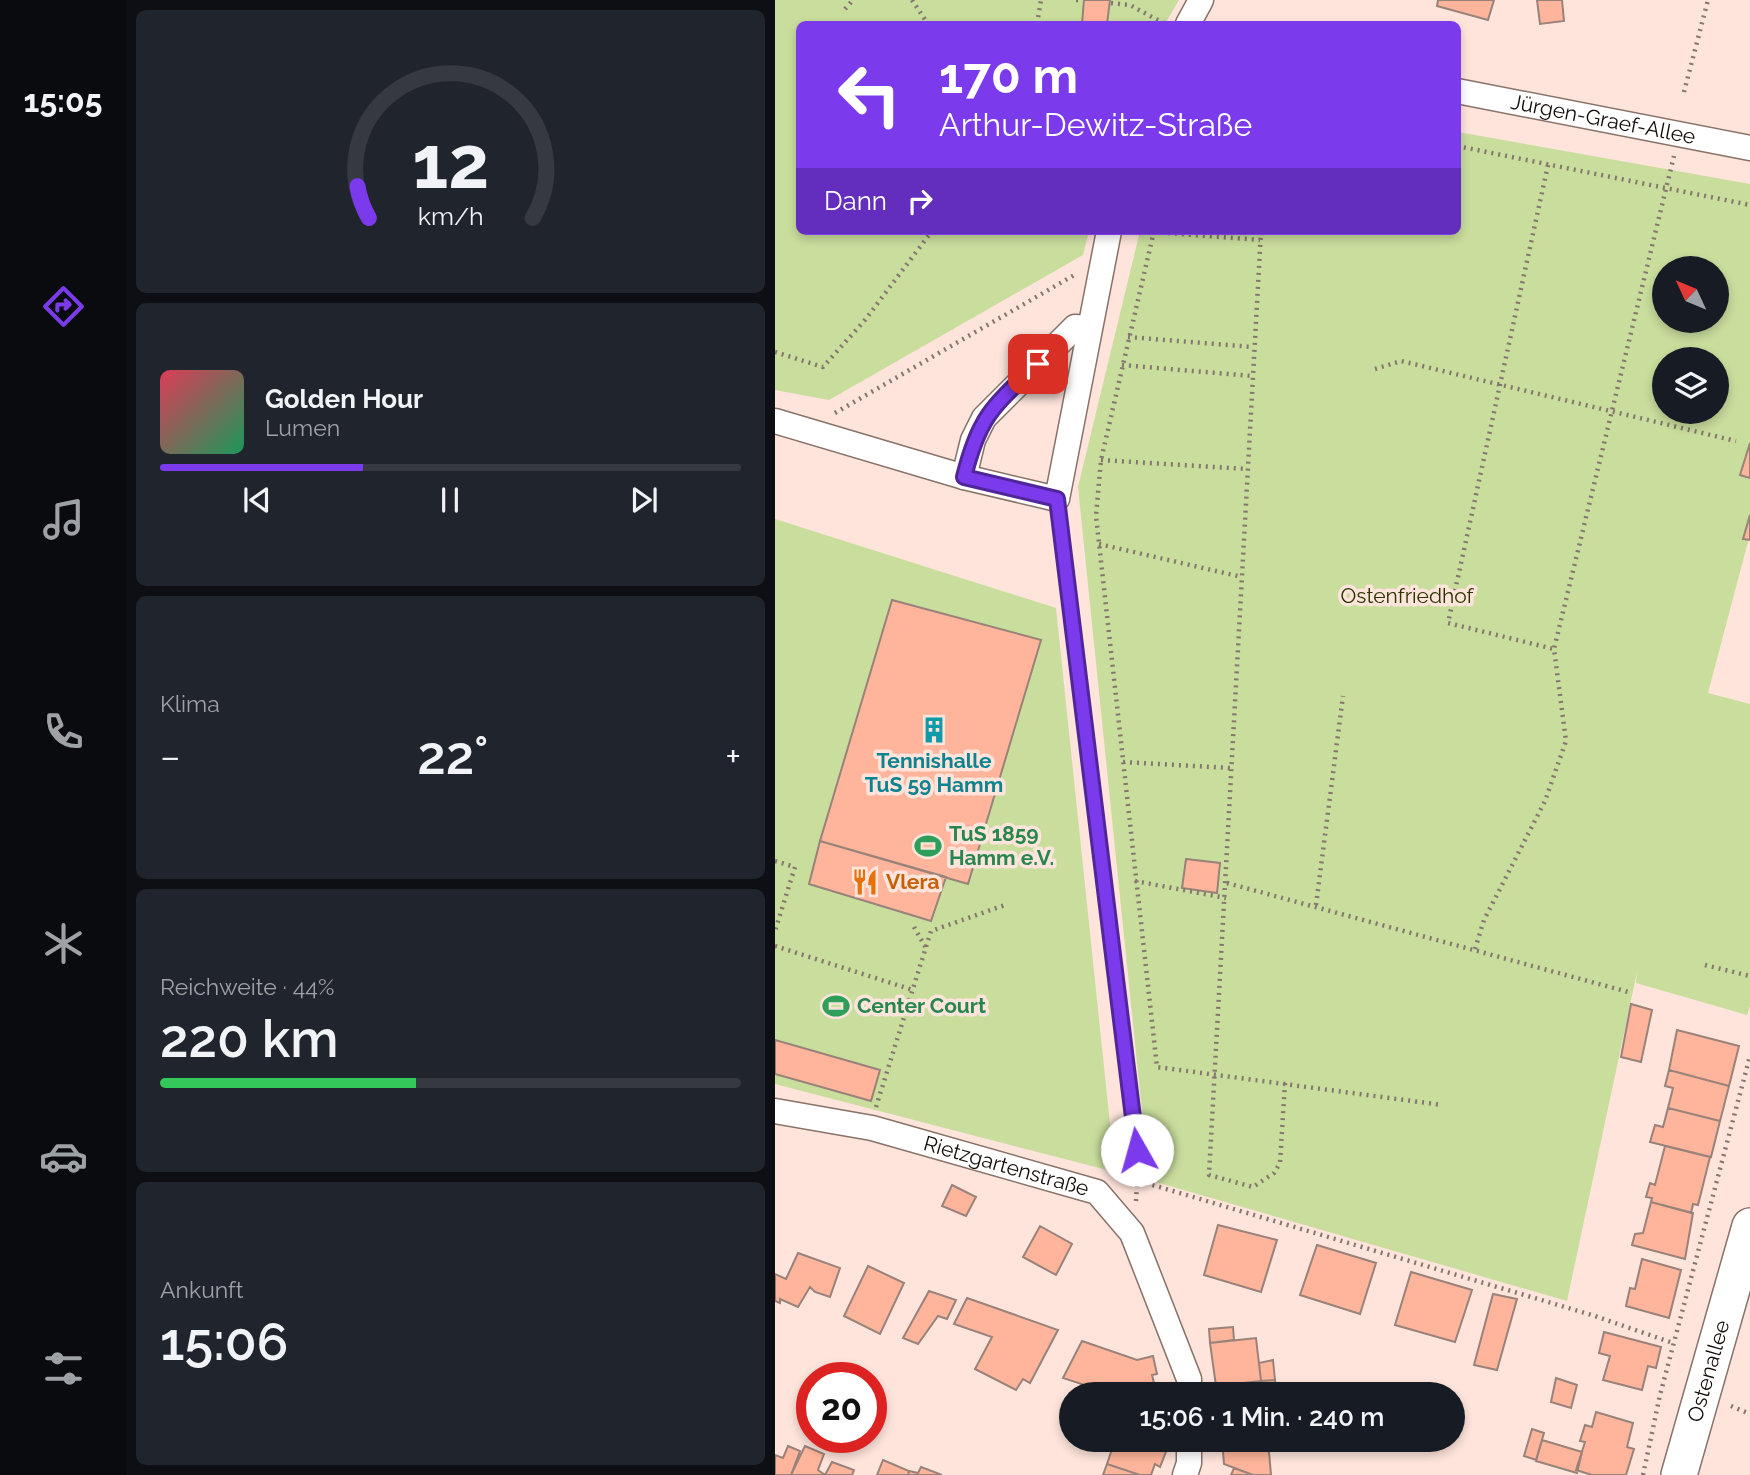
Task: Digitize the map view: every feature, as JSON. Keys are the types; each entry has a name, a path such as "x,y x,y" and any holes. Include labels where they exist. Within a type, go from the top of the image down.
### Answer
{"main road":[{"name":"Ostenallee","path":"1679,1475 1750,1226"}],"street":[{"path":"1190,21 1201,0"},
{"name":"Jürgen-Graef-Allee","path":"1461,92 1750,148"},
{"path":"775,421 964,477 1057,499 1108,235"},
{"path":"964,477 973,440 984,418 1075,327 1089,328"},
{"name":"Rietzgartenstraße","path":"775,1111 872,1128 1097,1192 1133,1233 1189,1382"},
{"path":"1185,1475 1189,1452"}],"lane":[{"path":"1057,499 1137,1150"}],"path":[{"path":"845,9 853,0"},
{"path":"912,0 925,21"},
{"path":"1038,21 1041,0"},
{"path":"1684,92 1708,0"},
{"path":"1111,3 1130,5 1160,21"},
{"path":"1475,949 1484,920 1545,801 1566,741 1554,649 1680,135"},
{"path":"1461,147 1750,205"},
{"path":"1548,165 1448,624 1554,649"},
{"path":"775,352 823,367 890,288 929,235"},
{"path":"1153,235 1101,460 1096,516 1157,1067 1442,1105"},
{"path":"1201,235 1260,240"},
{"path":"1261,235 1209,1175 1253,1187 1274,1173 1280,1163 1285,1083"},
{"path":"805,430 1101,260"},
{"path":"1128,337 1253,347"},
{"path":"1375,369 1401,361 1736,441"},
{"path":"1122,365 1252,376"},
{"path":"1101,460 1247,469"},
{"path":"1099,544 1242,577"},
{"path":"1316,905 1343,696"},
{"path":"1123,762 1230,768"},
{"path":"775,861 795,867 775,931"},
{"path":"1135,881 1226,898"},
{"path":"1227,883 1316,905 1631,993"},
{"path":"872,1128 931,932 1004,905"},
{"path":"914,927 926,948"},
{"path":"775,946 913,990"},
{"path":"1705,965 1750,976"},
{"path":"1643,1475 1673,1343 1750,1056"},
{"path":"1133,1233 1139,1181 1137,1150"},
{"path":"1139,1181 1592,1315 1673,1343"},
{"path":"1731,1406 1750,1414"}],"green space":[{"path":"775,0 1179,0 1167,21 796,21 796,235 1088,235 1083,255 829,400 775,390"},
{"name":"Ostenfriedhof","path":"1461,133 1750,184 1750,534 1708,693 1750,704 1750,1006 1747,1015 1636,983 1637,972 1567,1301 1149,1180 1078,487 1139,235 1461,235"},
{"name":"TuS 1859 Hamm e.V.","path":"775,519 1056,608 1115,1172 775,1084"}],"building":[{"path":"1084,0 1110,0 1107,21 1082,21"},
{"path":"1438,0 1494,0 1488,20 1437,6"},
{"path":"1537,0 1562,0 1564,21 1540,24"},
{"path":"1750,443 1750,478 1740,475"},
{"path":"1750,515 1750,540 1743,539"},
{"name":"Tennishalle TuS 59 Hamm","path":"892,600 1041,640 968,884 820,841"},
{"path":"820,841 946,877 931,921 809,884"},
{"path":"1186,859 1220,863 1217,893 1182,888"},
{"path":"1631,1004 1652,1010 1641,1062 1621,1057"},
{"path":"1677,1030 1739,1046 1729,1086 1669,1070"},
{"path":"775,1040 880,1070 871,1101 775,1074"},
{"path":"1669,1070 1729,1086 1720,1121 1668,1108 1673,1088 1665,1086"},
{"path":"1668,1108 1720,1121 1711,1157 1650,1142 1655,1125 1663,1127"},
{"path":"1665,1146 1710,1157 1698,1205 1693,1204 1691,1213 1651,1202 1652,1198 1646,1197 1650,1183 1655,1185"},
{"path":"952,1185 976,1197 966,1216 942,1206"},
{"path":"1651,1202 1693,1213 1685,1259 1632,1245 1635,1234 1643,1233"},
{"path":"1218,1225 1277,1240 1261,1292 1204,1275"},
{"path":"1040,1226 1072,1244 1056,1275 1023,1257"},
{"path":"1317,1245 1376,1263 1360,1314 1300,1295"},
{"path":"798,1253 840,1268 830,1297 815,1292 810,1287 798,1307 780,1299 780,1303 775,1301 775,1274 786,1279"},
{"path":"1642,1259 1681,1270 1669,1318 1626,1306 1630,1288 1635,1289"},
{"path":"868,1266 904,1283 880,1334 844,1316"},
{"path":"1411,1272 1472,1290 1455,1342 1395,1325"},
{"path":"929,1291 956,1300 947,1319 938,1316 918,1344 903,1338"},
{"path":"1493,1294 1517,1299 1497,1370 1474,1365"},
{"path":"967,1298 1058,1330 1030,1383 1023,1379 1016,1390 975,1369 992,1337 954,1324"},
{"path":"1233,1327 1234,1340 1210,1343 1209,1329"},
{"path":"1604,1332 1661,1347 1656,1368 1648,1366 1642,1390 1603,1380 1610,1356 1599,1353"},
{"path":"1256,1338 1261,1381 1215,1382 1210,1343"},
{"path":"1082,1341 1137,1360 1153,1356 1157,1374 1152,1375 1154,1382 1075,1382 1063,1378"},
{"path":"1273,1360 1275,1380 1261,1381 1259,1363"},
{"path":"1556,1378 1577,1385 1571,1408 1551,1402"},
{"path":"1596,1412 1633,1423 1627,1447 1634,1449 1626,1475 1592,1475 1576,1470 1585,1442 1580,1441 1585,1425 1592,1427"},
{"path":"1532,1429 1544,1433 1536,1460 1524,1456"},
{"path":"1542,1440 1582,1452 1577,1473 1536,1461"},
{"path":"788,1446 799,1453 791,1475 775,1475 775,1455 783,1458"},
{"path":"1111,1452 1166,1452 1160,1467 1155,1464 1151,1475 1140,1475 1107,1464"},
{"path":"1223,1452 1269,1452 1271,1475 1253,1475 1224,1464"},
{"path":"802,1453 824,1454 818,1470 825,1475 791,1475"},
{"path":"883,1460 909,1471 908,1475 877,1475"},
{"path":"832,1462 854,1470 852,1475 825,1475"},
{"path":"1107,1464 1140,1475 1103,1475"},
{"path":"921,1467 942,1475 908,1475 909,1471 918,1473"},
{"path":"1234,1468 1253,1475 1231,1475"}],"place":[{"name":"Tennishalle TuS 59 Hamm","path":"934,730"},
{"name":"TuS 1859 Hamm e.V.","path":"928,846"},
{"name":"Vlera","path":"865,882"},
{"name":"Center Court","path":"836,1006"}],"route":[{"path":"1038,364 984,418 973,440 964,477 1057,499 1137,1150"}]}
